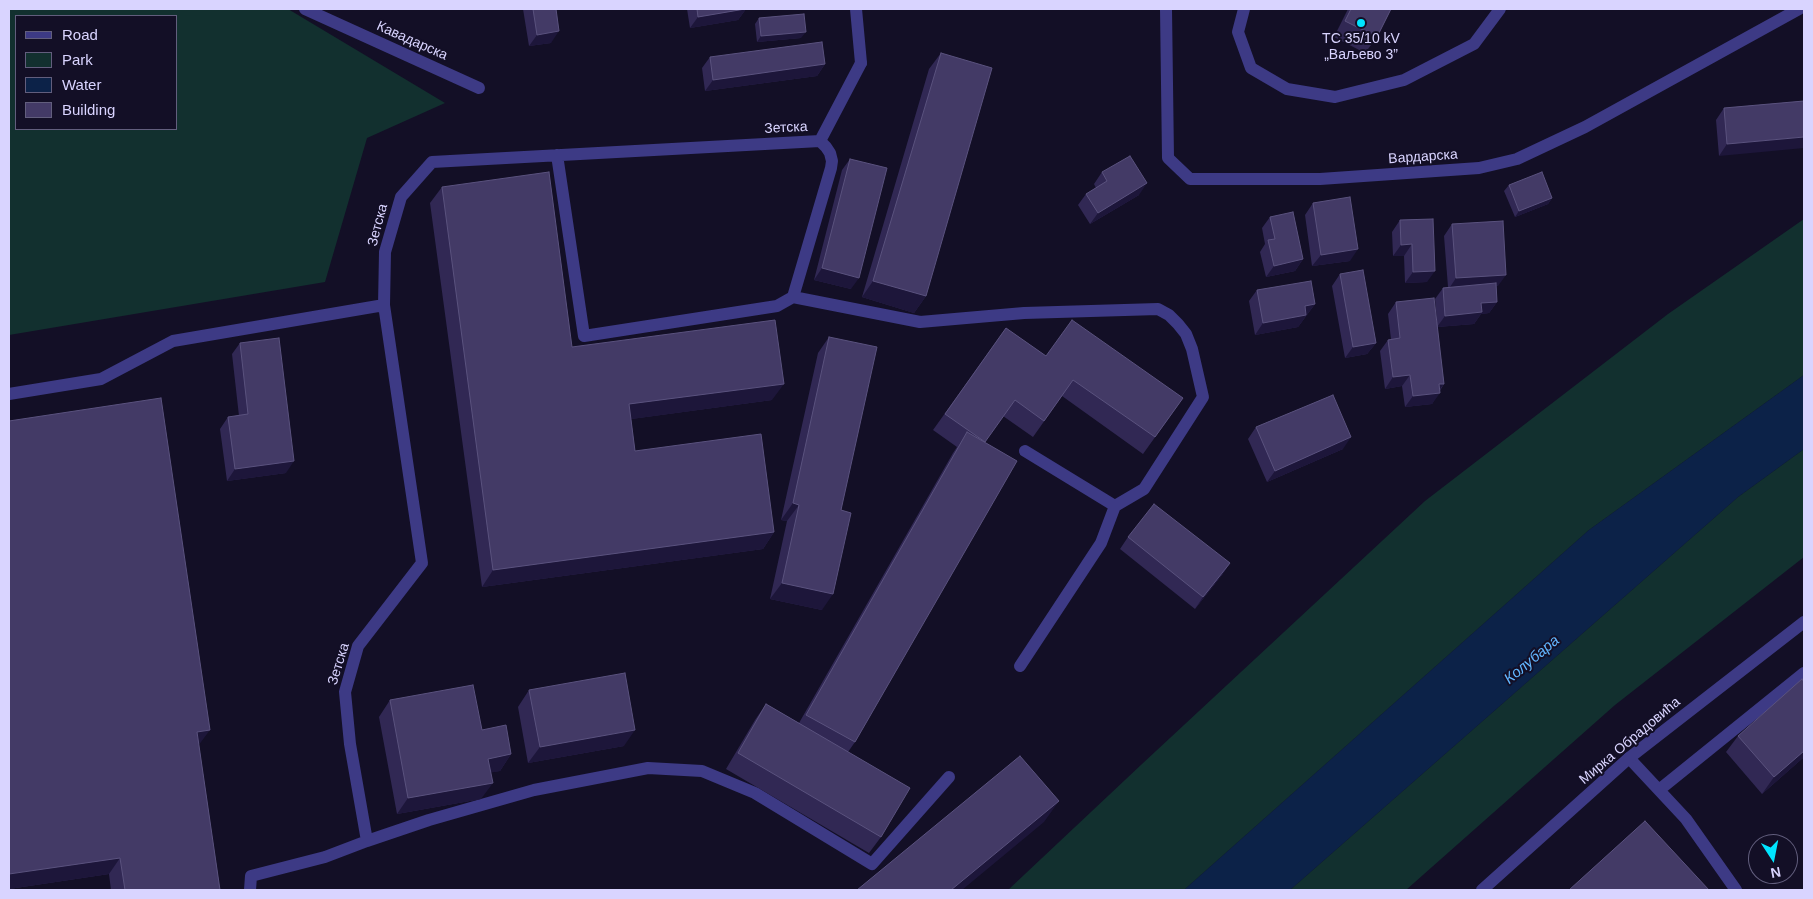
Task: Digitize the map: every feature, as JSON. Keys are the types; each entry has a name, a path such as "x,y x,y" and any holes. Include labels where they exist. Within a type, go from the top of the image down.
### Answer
{"street":[{"name":"Кавадарска","path":"305,9 479,88"},
{"name":"Зетска","path":"367,841 350,744 345,692 358,646 422,563 384,305 385,252 401,197 432,162 820,141 861,63 856,9"},
{"name":"Вардарска","path":"1166,9 1168,158 1190,179 1320,179 1479,168 1518,159 1584,127 1799,9"},
{"path":"1244,9 1238,32 1251,68 1287,89 1335,97 1404,80 1474,44 1500,9"},
{"path":"793,297 831,168 830,154 820,141"},
{"path":"557,155 584,336 777,306 793,297 920,322 1024,313 1158,309 1169,315 1186,334 1192,349 1203,398 1144,489 1115,506 1101,543 1020,666"},
{"path":"9,394 101,379 173,341 384,305"},
{"path":"1024,451 1115,506"},
{"name":"Мирка Обрадовића","path":"1482,890 1629,758 1804,622"},
{"path":"1659,790 1804,673"},
{"path":"1629,758 1686,819 1736,890"},
{"path":"250,890 251,876 325,857 429,820 534,790 648,768 702,771 755,793 872,864 949,777"}],"green space":[{"path":"9,9 288,9 445,103 367,138 325,282 9,335"},
{"path":"1804,219 1804,375 1589,530 1184,890 1008,890 1425,501 1668,314"},
{"path":"1804,449 1804,557 1615,705 1406,890 1290,890 1738,497"}],"water":[{"name":"Колубара","path":"1804,375 1804,449 1738,497 1290,890 1184,890 1589,530"}],"building":[{"path":"533,9 556,9 559,31 537,35"},
{"path":"697,9 745,9 698,17"},
{"path":"1351,9 1391,9 1377,37 1345,21"},
{"path":"804,14 806,32 761,36 759,18"},
{"path":"822,42 825,64 713,80 710,57"},
{"path":"941,53 992,68 926,296 873,281"},
{"path":"1804,101 1804,137 1727,144 1724,108"},
{"path":"1130,156 1147,183 1098,213 1086,194 1107,181 1102,172"},
{"path":"850,159 887,168 859,278 822,268"},
{"path":"549,172 572,347 775,320 784,384 629,404 635,451 761,434 774,532 493,570 442,187"},
{"path":"1542,172 1552,198 1519,211 1509,185"},
{"path":"1350,197 1358,249 1321,255 1313,203"},
{"path":"1293,212 1303,259 1274,266 1268,240 1275,239 1270,217"},
{"path":"1433,219 1435,271 1413,272 1412,244 1401,245 1400,220"},
{"path":"1503,221 1506,275 1456,278 1452,224"},
{"path":"1363,270 1376,343 1353,347 1340,274"},
{"path":"1311,281 1315,304 1305,306 1306,315 1263,323 1257,290"},
{"path":"1496,283 1497,302 1481,303 1482,312 1445,316 1443,288"},
{"path":"1434,298 1444,384 1439,384 1440,393 1413,396 1410,375 1393,377 1388,340 1400,338 1396,302"},
{"path":"1072,320 1183,398 1155,437 1073,380 1044,421 1015,400 985,442 945,414 1006,328 1046,356"},
{"path":"829,337 877,347 841,510 851,513 833,594 782,583 799,505 793,503"},
{"path":"279,338 294,461 235,469 228,417 248,414 240,343"},
{"path":"1333,395 1351,437 1275,471 1256,427"},
{"path":"161,398 210,730 197,732 220,890 125,890 120,858 9,874 9,421"},
{"path":"967,432 1017,461 855,742 806,715"},
{"path":"1154,504 1230,563 1203,597 1128,537"},
{"path":"625,673 635,730 540,747 529,690"},
{"path":"1802,679 1804,682 1804,751 1774,777 1738,736"},
{"path":"473,685 482,730 506,725 511,754 488,759 493,783 408,798 390,700"},
{"path":"766,704 910,788 881,837 738,753"},
{"path":"1020,756 1059,801 951,890 857,890"},
{"path":"1645,821 1709,890 1569,890"}],"place":[{"name":"ТС 35/10 kV „Ваљево 3”","path":"1361,23"}]}
